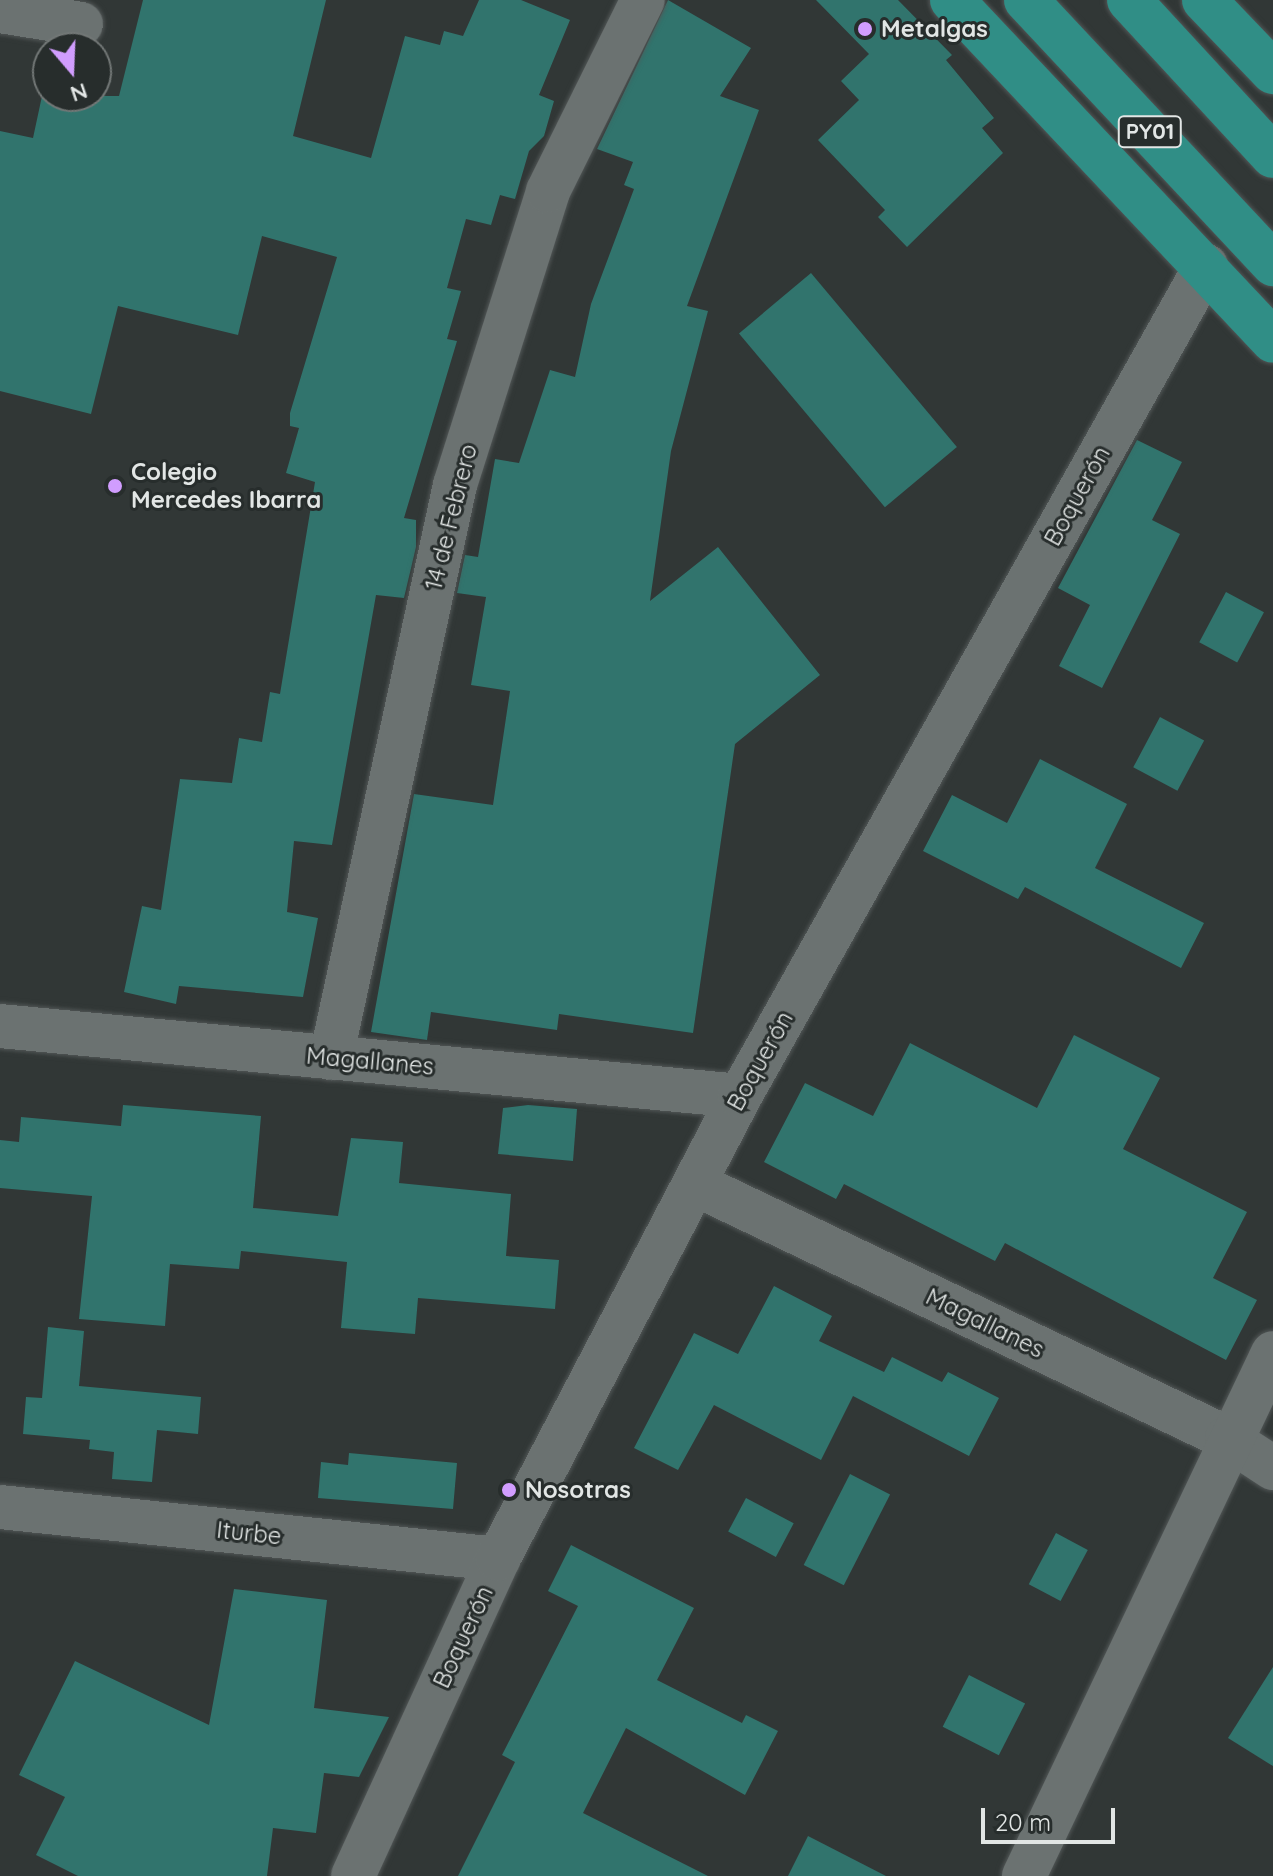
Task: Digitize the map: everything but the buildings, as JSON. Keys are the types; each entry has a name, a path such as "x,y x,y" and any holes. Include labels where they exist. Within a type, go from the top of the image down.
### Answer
{"highway":[{"path":"952,0 1206,266 1273,341"},
{"name":"PY01","path":"1026,0 1273,264"},
{"path":"1129,0 1273,156"},
{"path":"1204,0 1273,72"}],"street":[{"name":"14 de Febrero","path":"331,1058 455,485 548,191 643,0"},
{"path":"0,11 81,24"},
{"name":"Boquerón","path":"353,1876 498,1559 740,1096 1206,266"},
{"name":"Magallanes","path":"0,1026 740,1096"},
{"name":"Magallanes","path":"695,1184 1227,1438 1273,1468"},
{"path":"1024,1876 1227,1438 1273,1353"},
{"name":"Iturbe","path":"0,1507 498,1559"}],"place":[{"name":"Metalgas","path":"865,29"},
{"name":"Colegio Mercedes Ibarra","path":"115,486"},
{"name":"Nosotras","path":"509,1490"}]}
